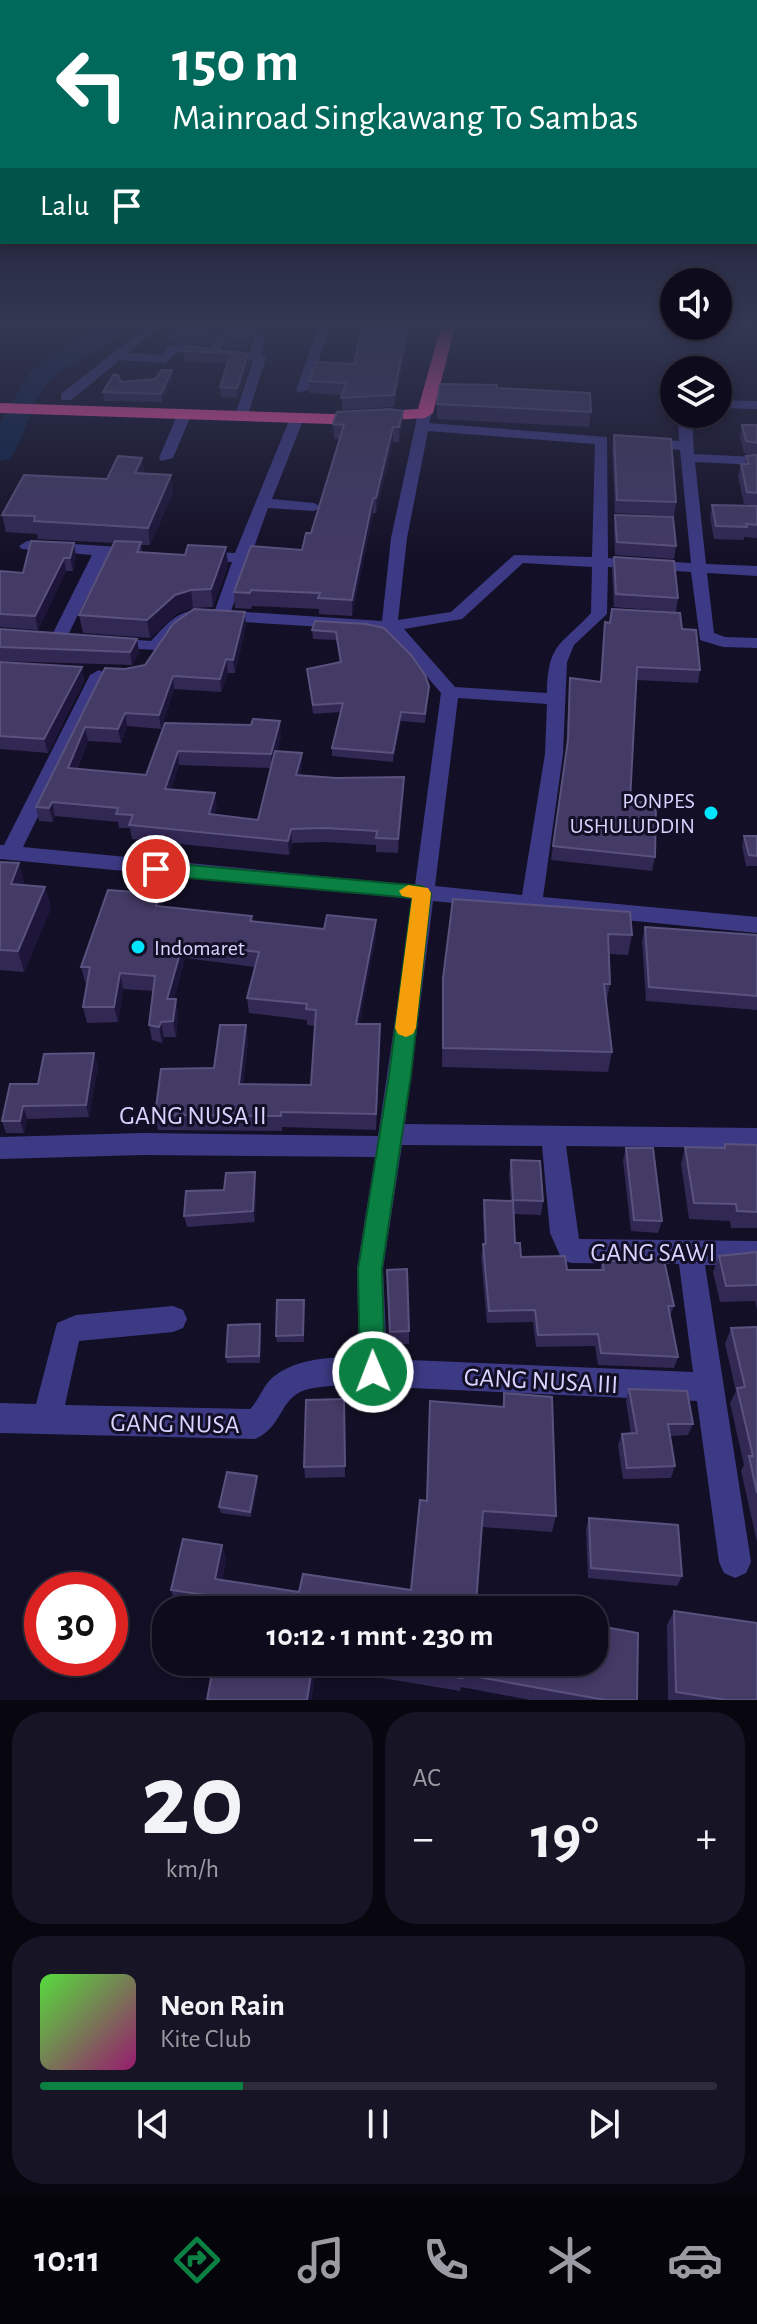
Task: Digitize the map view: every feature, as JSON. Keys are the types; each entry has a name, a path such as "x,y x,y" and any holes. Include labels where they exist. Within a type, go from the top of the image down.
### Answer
{"highway":[{"path":"0,408 424,420 429,402"}],"street":[{"path":"242,415 246,402"},
{"path":"732,404 757,405"},
{"path":"166,458 185,413"},
{"path":"222,615 241,558 297,418"},
{"path":"557,699 450,692 391,626 388,612 391,590 424,420 616,441 757,461"},
{"path":"686,428 699,569 695,620 708,638 757,643"},
{"path":"532,903 534,868 556,735 560,654 569,640 606,615 601,563 616,441"},
{"path":"264,503 314,507"},
{"path":"27,546 149,553"},
{"path":"102,551 66,639 155,646"},
{"path":"180,555 241,558"},
{"path":"143,668 155,646 184,616 222,615 391,626 456,616 519,558 757,571"},
{"path":"101,675 5,853 757,925"},
{"path":"373,1372 370,1269 450,692"},
{"name":"GANG NUSA II","path":"0,1148 553,1136 757,1138"},
{"name":"GANG SAWI","path":"553,1136 563,1233 571,1251 757,1253"},
{"path":"690,1251 735,1562"},
{"path":"47,1420 67,1332 76,1328 173,1319"},
{"name":"GANG NUSA III","path":"373,1372 710,1387"},
{"name":"GANG NUSA","path":"0,1418 255,1424 264,1418 277,1393 290,1382 323,1374 373,1372"}],"building":[{"path":"590,402 591,412 437,404"},
{"path":"403,411 399,427 393,427 376,498 373,498 352,600 318,598 320,593 234,592 251,546 302,550 306,533 311,533 344,425 333,424 337,412"},
{"path":"742,425 757,425 757,443 746,441"},
{"path":"614,435 671,439 676,502 617,500"},
{"path":"757,455 757,493 747,492 741,464 749,464 746,456"},
{"path":"118,456 142,458 135,473 171,475 148,528 34,521 35,516 2,515 24,475 107,479"},
{"path":"712,505 757,506 757,525 716,526"},
{"path":"615,515 673,517 676,546 617,542"},
{"path":"31,541 74,543 70,558 64,558 35,616 0,614 0,571 23,573"},
{"path":"115,541 141,542 137,552 185,555 188,545 226,547 211,589 175,595 147,620 79,615"},
{"path":"614,557 674,561 678,598 616,594"},
{"path":"194,609 245,612 233,660 226,659 220,679 173,676 159,715 125,713 118,729 85,727 68,768 146,775 165,723 251,725 253,719 280,721 271,754 178,751 165,789 215,793 209,814 258,820 275,751 302,753 296,775 404,777 398,839 376,838 377,831 324,828 291,829 288,841 129,825 133,815 116,814 118,808 52,802 49,808 36,807 105,668 125,669 145,665 173,624"},
{"path":"612,609 680,613 682,629 696,630 700,670 637,667 630,801 656,804 655,857 553,846 568,740 570,678 601,682 605,622 610,623"},
{"path":"315,621 384,628 411,655 425,675 429,686 425,714 401,712 393,753 332,748 343,703 313,705 307,669 341,662 336,632 312,630"},
{"path":"0,629 137,639 130,652 0,647"},
{"path":"0,662 82,667 44,739 0,736"},
{"path":"744,836 757,836 757,856 749,855"},
{"path":"0,862 19,863 11,884 45,887 18,951 0,950"},
{"path":"108,890 160,894 156,906 252,916 250,921 324,929 327,915 376,920 356,1024 380,1024 376,1114 281,1112 281,1116 155,1115 161,1069 214,1068 220,1025 246,1025 239,1084 311,1085 316,1010 306,1009 307,1004 247,998 259,952 183,943 167,999 176,999 173,1021 161,1022 159,1027 149,1025 155,976 120,973 114,1007 83,1007 90,967 81,967"},
{"path":"453,899 630,912 632,935 608,934 610,984 604,984 612,1052 443,1048 443,978"},
{"path":"645,927 757,935 757,996 649,987"},
{"path":"94,1053 86,1105 23,1106 20,1121 2,1121 10,1084 38,1084 44,1054"},
{"path":"725,1144 757,1145 757,1212 737,1211 736,1204 694,1203 685,1147 725,1148"},
{"path":"626,1148 653,1148 662,1221 634,1220"},
{"path":"511,1160 540,1161 543,1201 513,1200"},
{"path":"255,1172 253,1211 184,1216 186,1191 224,1190 226,1173"},
{"path":"484,1200 513,1201 515,1243 520,1243 521,1257 565,1256 567,1270 604,1270 602,1261 664,1260 674,1306 668,1306 678,1357 601,1353 598,1334 538,1335 535,1310 489,1311 483,1244 486,1244"},
{"path":"757,1252 757,1285 726,1286 719,1256"},
{"path":"407,1269 409,1331 390,1332 387,1270"},
{"path":"277,1300 304,1300 303,1335 276,1336"},
{"path":"260,1324 259,1356 226,1357 228,1325"},
{"path":"757,1327 757,1493 749,1456 753,1456 737,1388 745,1387 731,1328"},
{"path":"629,1389 687,1391 693,1424 668,1424 675,1466 627,1468 622,1434 637,1433"},
{"path":"504,1393 552,1397 556,1516 483,1511 477,1596 212,1596 171,1590 183,1539 222,1545 215,1579 299,1592 303,1574 411,1590 420,1500 427,1501 430,1401 504,1407"},
{"path":"344,1399 345,1466 304,1467 306,1400"},
{"path":"227,1472 257,1476 250,1512 219,1507"},
{"path":"589,1518 678,1525 682,1576 591,1568"},
{"path":"674,1611 757,1623 757,1700 726,1700 676,1692"},
{"path":"608,1628 638,1633 637,1700 605,1700 473,1676 608,1676"},
{"path":"211,1676 311,1676 307,1700 207,1700"}],"waterway":[{"path":"0,453 25,402"}],"slow traffic":[{"path":"406,1028 422,893 408,891"}],"place":[{"name":"PONPES USHULUDDIN","path":"711,813"},
{"name":"Indomaret","path":"138,947"}],"route":[{"path":"156,869 422,893 400,1075 370,1269 373,1372"}]}
